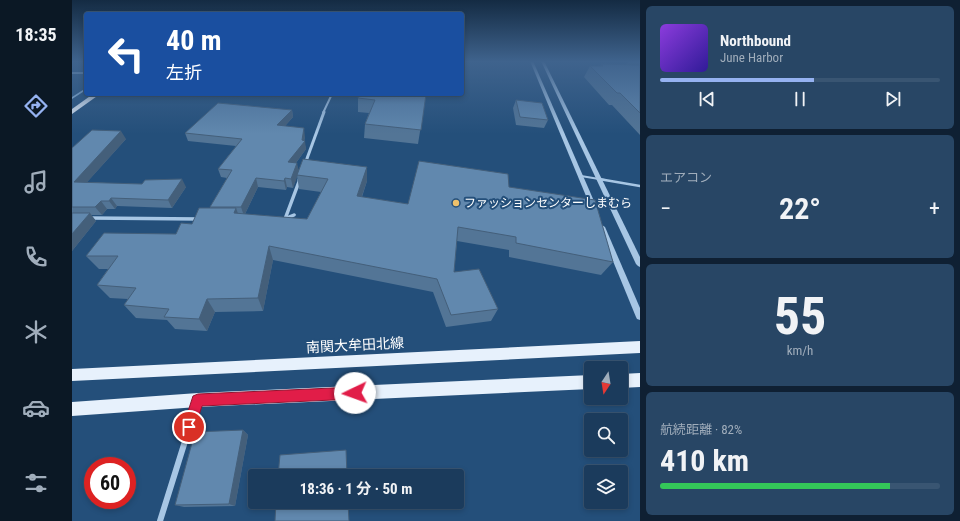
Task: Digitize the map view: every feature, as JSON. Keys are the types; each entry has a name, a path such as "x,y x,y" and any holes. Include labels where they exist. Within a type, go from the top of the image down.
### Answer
{"main road":[{"path":"72,112 94,96"},
{"name":"南関大牟田北線","path":"72,375 640,347"},
{"path":"628,381 640,380"},
{"path":"72,409 198,400 584,382"}],"street":[{"path":"541,85 595,211"},
{"path":"553,85 640,264"},
{"path":"304,167 331,96"},
{"path":"285,219 301,174"},
{"path":"277,219 285,219 294,215"},
{"path":"88,218 206,219"},
{"path":"598,218 640,317"},
{"path":"160,521 198,400"}],"lane":[{"path":"580,176 640,186"}],"building":[{"path":"609,85 640,85 640,113 620,93 617,93"},
{"path":"359,96 426,96 421,130 365,124 375,100 358,98"},
{"path":"516,100 542,103 548,120 520,117"},
{"path":"218,103 292,110 277,125 304,128 302,140 305,141 288,162 297,163 291,179 285,178 284,181 256,178 241,207 210,207 232,170 218,169 242,139 185,133"},
{"path":"92,130 121,131 74,182 142,184 145,180 182,179 168,200 111,198 109,201 101,201 95,207 72,207 72,148"},
{"path":"303,159 367,167 357,196 408,204 419,161 508,174 509,187 595,200 613,262 516,243 516,237 458,227 454,272 479,269 498,309 451,315 437,279 269,246 258,298 207,299 199,319 164,317 169,309 124,305 136,288 97,285 118,256 86,256 104,233 176,234 181,223 192,224 199,208 236,208 234,213 307,219 328,179 297,175"},
{"path":"72,213 90,213 72,234"},
{"path":"243,430 229,504 175,505 195,432"},
{"path":"346,450 347,469 279,469 280,455"},
{"path":"276,509 348,509 349,521 275,521"}],"waterway":[{"path":"72,98 84,90"}],"place":[{"name":"ファッションセンターしまむら","path":"456,203"}],"route":[{"path":"189,427 198,400 355,393"}]}
